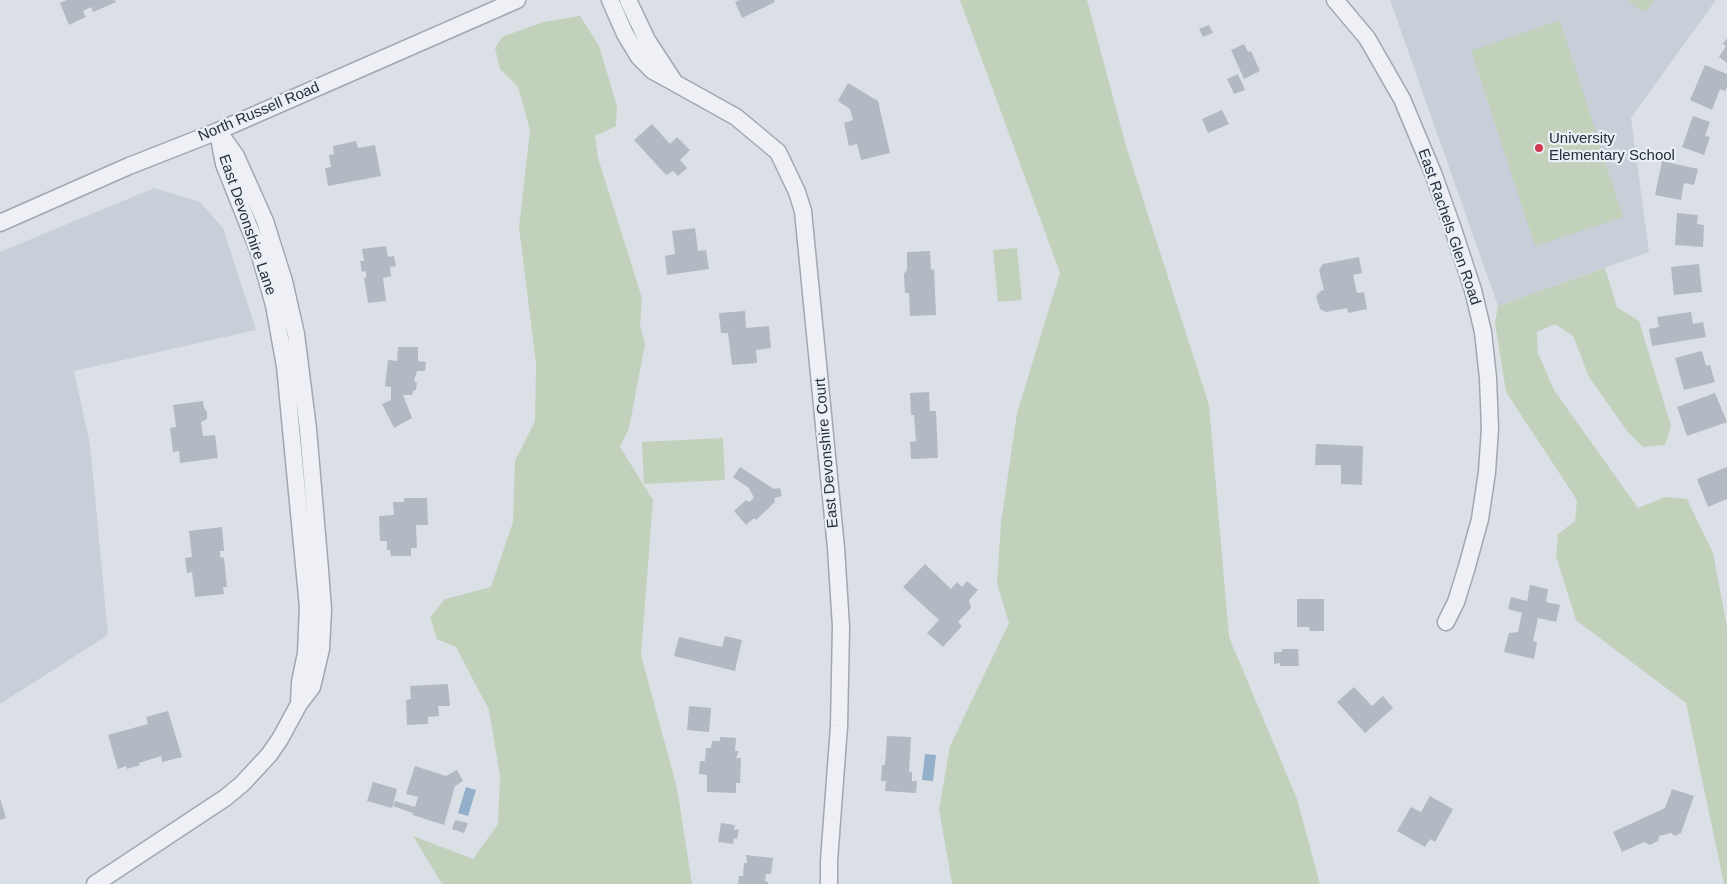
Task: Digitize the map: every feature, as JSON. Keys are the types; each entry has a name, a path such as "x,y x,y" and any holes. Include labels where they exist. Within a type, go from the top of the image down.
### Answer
{"street":[{"name":"North Russell Road","path":"0,223 517,0"},
{"name":"East Devonshire Court","path":"610,0 624,34 639,58 653,71 736,118 778,152 798,192 803,211 835,539 841,627 839,726 829,884"},
{"name":"East Devonshire Court","path":"628,0 647,40 675,83"},
{"name":"East Rachels Glen Road","path":"1335,0 1367,38 1409,114 1453,229 1473,290 1483,332 1488,378 1490,428 1487,472 1480,519 1464,578 1456,602 1446,622"},
{"name":"East Devonshire Lane","path":"95,884 225,798 242,784 269,755 299,704 312,686 317,672 321,649 323,610 308,429 300,357 290,304 272,243 236,156 218,130"}],"shaded area":[{"name":"University Elementary School","path":"1390,0 1716,0 1631,118 1649,252 1498,306"},
{"path":"154,188 200,202 223,228 256,330 74,371 90,444 108,635 0,704 0,252"}],"green space":[{"path":"960,0 1087,0 1126,146 1209,405 1229,637 1297,799 1320,884 952,884 939,809 950,746 1009,623 997,584 1001,523 1017,413 1060,273"},
{"path":"1627,0 1654,0 1646,11 1640,10"},
{"path":"580,16 599,46 617,106 616,126 595,136 598,158 642,298 640,325 645,344 629,428 620,447 653,500 641,655 677,788 692,884 442,884 413,836 473,859 498,824 500,776 489,710 456,647 437,639 430,617 445,599 491,587 513,522 515,461 535,421 536,364 519,227 530,130 518,87 500,69 495,48 502,37 543,22"},
{"path":"1560,20 1623,217 1535,246 1471,51"},
{"path":"1017,248 1022,300 998,302 993,250"},
{"path":"1605,268 1617,307 1639,321 1671,426 1665,445 1643,447 1627,431 1589,377 1573,336 1555,324 1537,332 1538,353 1554,390 1638,508 1665,497 1687,499 1713,553 1727,627 1727,884 1724,884 1686,703 1576,620 1556,556 1558,534 1575,521 1577,500 1506,392 1495,323 1498,306"},
{"path":"723,438 725,480 644,484 642,442"}],"water":[{"path":"925,754 936,755 933,781 922,780"},
{"path":"466,787 476,790 468,816 458,813"}],"building":[{"path":"67,0 115,0 116,2 93,12 91,7 83,11 86,17 69,25 60,3"},
{"path":"739,0 774,0 775,2 742,18 735,2"},
{"path":"1209,25 1213,33 1203,37 1199,29"},
{"path":"1727,38 1727,63 1719,57 1726,46 1723,44"},
{"path":"1244,44 1248,52 1251,51 1260,71 1244,79 1231,50"},
{"path":"1705,65 1727,74 1727,87 1725,91 1720,89 1712,110 1690,100"},
{"path":"1238,74 1245,90 1234,94 1227,79"},
{"path":"848,83 878,101 890,153 861,160 857,144 849,146 844,123 853,120 850,109 838,101"},
{"path":"1222,110 1229,124 1208,133 1202,119"},
{"path":"1693,116 1710,122 1705,136 1710,137 1704,155 1682,147"},
{"path":"652,124 670,144 677,137 690,150 680,160 687,168 678,176 673,171 666,175 634,140"},
{"path":"356,141 358,148 375,145 381,176 328,186 325,168 331,167 329,155 334,154 333,146"},
{"path":"1662,161 1698,169 1694,185 1684,183 1681,200 1655,195"},
{"path":"1677,213 1698,215 1697,224 1704,225 1703,247 1675,245"},
{"path":"695,228 698,251 706,250 709,269 667,275 665,256 675,254 672,231"},
{"path":"386,246 388,257 394,256 396,266 390,267 391,276 383,278 386,301 368,303 364,278 366,277 366,271 362,272 360,261 364,261 362,249"},
{"path":"930,251 931,270 934,269 936,315 910,316 909,293 905,293 904,274 907,270 907,252"},
{"path":"1359,257 1362,273 1353,275 1357,293 1364,292 1367,309 1348,313 1347,308 1326,312 1320,309 1316,296 1324,290 1319,270 1323,264"},
{"path":"1699,264 1702,292 1674,295 1671,267"},
{"path":"745,311 746,328 769,326 771,348 756,350 757,363 732,365 728,333 721,333 719,313"},
{"path":"1691,312 1693,324 1703,322 1706,337 1652,346 1649,329 1659,327 1657,317"},
{"path":"398,347 418,347 418,361 426,362 425,371 417,371 414,381 417,383 416,390 413,391 412,395 403,395 412,418 394,428 382,404 391,400 391,387 385,386 388,360 397,361"},
{"path":"1702,351 1706,366 1710,365 1715,382 1684,390 1675,358"},
{"path":"929,392 930,411 936,411 938,458 911,459 910,442 916,441 914,415 911,415 910,393"},
{"path":"1715,393 1727,422 1687,436 1677,407"},
{"path":"203,401 207,412 207,419 201,422 203,436 215,435 218,458 180,463 179,451 173,452 170,428 176,427 173,405"},
{"path":"1316,444 1363,446 1362,485 1341,484 1341,465 1315,465"},
{"path":"740,467 774,489 780,488 782,496 774,498 775,502 756,520 754,518 746,525 734,511 746,500 749,502 754,498 749,488 733,477"},
{"path":"1727,467 1727,499 1708,507 1697,479"},
{"path":"404,498 427,498 428,525 416,525 417,548 411,548 411,556 391,556 390,550 387,550 387,541 380,541 379,516 394,515 393,502 404,502"},
{"path":"222,527 224,551 220,551 220,557 224,558 227,587 223,587 224,594 195,597 192,572 187,573 185,558 192,557 189,531"},
{"path":"925,564 951,589 957,582 962,587 967,581 978,590 969,600 971,608 958,622 962,626 943,647 927,633 939,620 903,587"},
{"path":"1530,585 1548,589 1546,602 1560,605 1556,622 1538,618 1533,641 1537,642 1534,659 1504,652 1509,633 1518,632 1522,613 1508,609 1511,597 1527,601"},
{"path":"1297,599 1324,599 1324,631 1310,631 1309,627 1297,627"},
{"path":"725,636 742,640 735,671 674,656 679,637 722,647"},
{"path":"1282,649 1298,649 1299,666 1280,666 1280,663 1274,664 1274,652 1282,652"},
{"path":"448,684 450,706 438,706 439,716 428,717 428,724 407,725 406,700 411,699 410,686"},
{"path":"1354,687 1372,706 1383,696 1393,708 1365,733 1337,702"},
{"path":"689,706 711,708 709,732 687,730"},
{"path":"168,711 182,757 162,762 161,756 127,769 126,766 118,769 108,735 148,724 146,717"},
{"path":"887,736 911,737 909,772 912,772 912,781 917,781 916,793 885,791 886,781 881,781 882,765 885,765"},
{"path":"720,737 736,738 735,751 739,751 736,758 741,758 740,783 736,783 736,793 707,792 707,775 699,774 700,761 705,761 706,748 711,748 712,741 720,741"},
{"path":"415,766 446,776 457,770 463,781 455,786 444,825 393,806 395,801 415,807 418,797 406,794"},
{"path":"373,782 397,789 392,808 367,801"},
{"path":"1672,789 1694,796 1681,833 1675,836 1671,833 1659,836 1658,841 1650,845 1644,842 1622,852 1613,832 1665,808"},
{"path":"1430,796 1453,809 1435,842 1430,839 1425,847 1397,831 1411,807 1421,812"},
{"path":"0,798 6,818 0,820"},
{"path":"455,820 468,823 464,833 452,829"},
{"path":"721,823 735,825 734,830 739,829 737,839 734,838 733,844 718,842"},
{"path":"746,855 773,858 771,874 766,874 765,881 768,884 738,884 739,876 743,876 744,863 747,863"}],"place":[{"name":"University Elementary School","path":"1539,148"}]}
